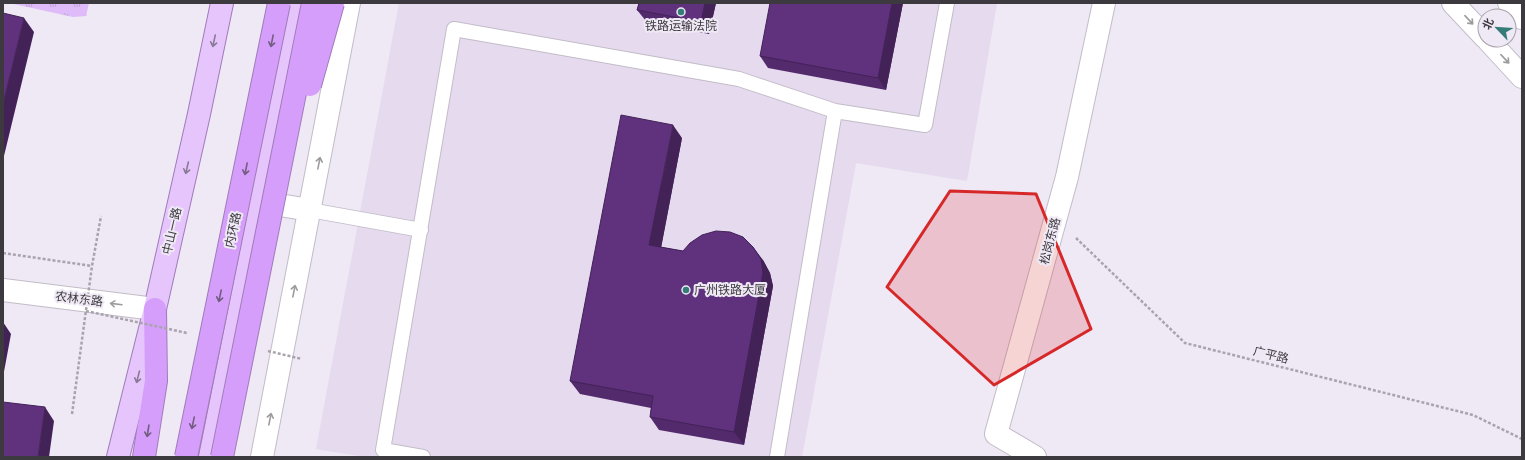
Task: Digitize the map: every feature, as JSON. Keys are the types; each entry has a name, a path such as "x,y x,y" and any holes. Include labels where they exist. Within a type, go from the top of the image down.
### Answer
{"highway":[{"name":"内环路","path":"186,457 279,3"},
{"path":"222,457 313,3"},
{"path":"262,260 333,3"},
{"path":"144,457 156,381 154,308"}],"main road":[{"name":"中山一路","path":"118,457 199,114 222,3"},
{"path":"210,457 299,3"}],"street":[{"name":"松岗东路","path":"1035,457 996,434 1067,177 1104,3"},
{"path":"1454,3 1477,28"},
{"path":"1509,3 1522,18"},
{"path":"285,73 348,12"},
{"path":"262,457 348,12"},
{"path":"1495,48 1522,77"},
{"path":"261,202 310,210"},
{"name":"农林东路","path":"3,290 154,308"}],"lane":[{"path":"423,457 384,450 454,29 739,79 836,111 925,125 947,3"},
{"path":"778,457 836,111"},
{"path":"310,210 421,230"}],"path":[{"path":"72,414 92,266 101,216"},
{"name":"广平路","path":"1056,219 1185,343 1473,415 1522,439"},
{"path":"3,253 92,266"},
{"path":"77,324 84,325"}],"highlighted area":[{"path":"950,191 1036,194 1091,329 994,385 887,287"}],"shaded area":[{"path":"399,3 997,3 967,181 856,163 802,457 365,457 316,449"}],"green space":[{"path":"9,3 89,3 86,16 73,17"}],"building":[{"path":"639,3 705,3 701,22 637,10"},
{"path":"770,3 892,3 878,78 760,56"},
{"path":"3,13 24,18 3,104"},
{"name":"广州铁路大厦","path":"621,115 673,125 649,245 683,251 690,243 702,235 716,231 730,232 743,237 753,247 761,259 763,273 734,432 650,417 653,396 570,381"},
{"path":"3,402 45,407 38,457 3,457"}],"place":[{"name":"铁路运输法院","path":"681,12"},
{"name":"广州铁路大厦","path":"686,290"}]}
